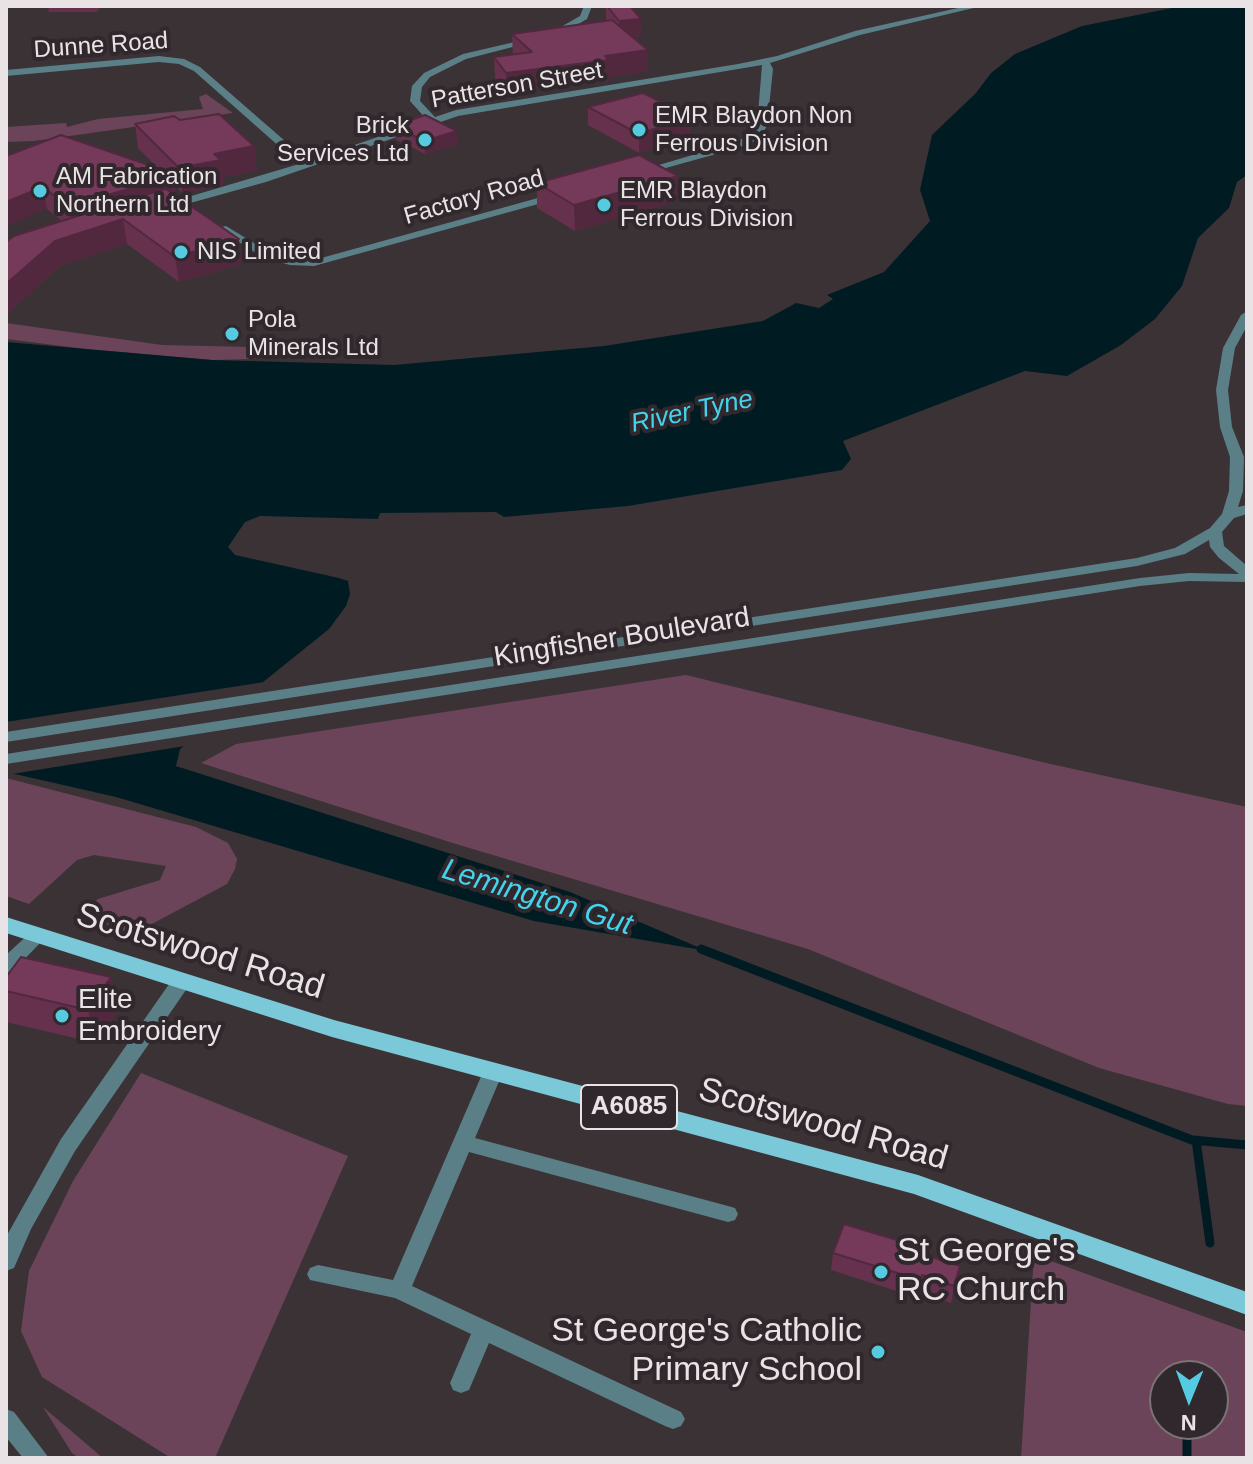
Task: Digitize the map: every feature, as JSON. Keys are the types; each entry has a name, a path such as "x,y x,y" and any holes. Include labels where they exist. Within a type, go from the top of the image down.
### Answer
{"main road":[{"name":"Scotswood Road","path":"6,925 332,1028 918,1185 1247,1304"}],"street":[{"path":"432,119 415,101 417,86 427,75 463,57 544,38 569,28 584,17 588,6"},
{"name":"Patterson Street","path":"150,212 305,164 432,119 659,82 765,61 858,33 978,6"},
{"name":"Dunne Road","path":"6,73 159,59 181,61 197,69 305,164"},
{"path":"621,178 734,146 755,137 762,126 768,69 765,61"},
{"name":"Factory Road","path":"209,219 268,256 290,262 314,263 575,190"},
{"path":"184,202 197,211"},
{"path":"1247,315 1229,348 1222,390 1226,427 1242,462 1229,515 1215,531 1217,547 1247,576"},
{"path":"1229,515 1247,509"},
{"name":"Kingfisher Boulevard","path":"6,737 1137,562 1191,547 1215,531"},
{"name":"Kingfisher Boulevard","path":"6,759 1140,582 1247,576"},
{"path":"6,966 37,936"},
{"path":"6,1262 21,1227 68,1145 181,982"},
{"path":"399,1290 493,1072"},
{"path":"461,1142 728,1214"},
{"path":"318,1274 399,1290 673,1419"},
{"path":"461,1383 483,1332"},
{"path":"6,1419 37,1458"}],"shaded area":[{"path":"206,94 233,113 34,141 6,142 6,127 66,123 67,127 98,119 203,109 199,97"},
{"path":"6,323 162,345 295,348 291,358 212,360 6,339"},
{"path":"686,675 1046,763 1247,807 1247,1106 1228,1104 1099,1068 808,949 456,844 201,763 236,744"},
{"path":"6,778 196,827 228,843 237,859 235,869 227,884 133,934 80,915 98,899 160,880 166,866 94,855 77,860 29,904 6,896"},
{"path":"141,1073 348,1156 215,1458 171,1458 42,1377 21,1331 29,1271 73,1181"},
{"path":"1034,1255 1247,1332 1247,1458 1021,1458"},
{"path":"43,1407 103,1458 79,1458 72,1453"}],"water":[{"name":"River Tyne","path":"1182,6 1247,6 1247,175 1237,182 1229,208 1198,238 1182,286 1155,319 1121,345 1067,376 1025,371 843,441 851,459 842,470 628,506 504,517 496,512 380,513 378,519 260,516 245,522 228,547 235,555 348,581 350,594 346,606 329,629 180,749 176,766 570,892 707,951 534,921 116,797 6,772 6,342 212,360 394,365 604,346 763,321 796,303 819,308 833,299 827,295 884,272 930,221 920,190 932,135 976,93 991,73 1015,54 1082,26"}],"pier":[{"path":"271,681 191,745 6,775 6,722"}],"building":[{"path":"607,6 630,6 641,19 619,21"},
{"path":"612,20 648,50 605,56 609,60 506,73 494,57 532,52 512,34"},
{"path":"643,93 691,117 639,134 588,107"},
{"path":"219,114 254,146 214,154 221,160 179,168 135,124 174,116 180,120"},
{"path":"425,115 457,131 424,141 394,126"},
{"path":"61,135 172,173 151,177 154,182 68,206 43,187 6,202 6,156"},
{"path":"639,155 678,176 574,205 537,183"},
{"path":"166,189 239,239 175,257 123,219 55,241 6,284 6,242 14,236 81,215 79,213"},
{"path":"21,957 111,977 88,1010 6,991 6,977"},
{"path":"844,1224 930,1250 928,1256 960,1266 954,1286 922,1275 920,1280 833,1253"}],"waterway":[{"name":"Lemington Gut","path":"706,951 701,949 1196,1140"},
{"name":"Lemington Gut","path":"1196,1140 1247,1145"},
{"path":"1196,1140 1210,1243"},
{"path":"1187,1440 1187,1458"}],"place":[{"name":"EMR Blaydon Non Ferrous Division","path":"639,130"},
{"name":"Brick Services Ltd","path":"425,140"},
{"name":"AM Fabrication Northern Ltd","path":"40,191"},
{"name":"EMR Blaydon Ferrous Division","path":"604,205"},
{"name":"NIS Limited","path":"181,252"},
{"name":"Pola Minerals Ltd","path":"232,334"},
{"name":"Elite Embroidery","path":"62,1016"},
{"name":"St George's RC Church","path":"881,1272"},
{"name":"St George's Catholic Primary School","path":"878,1352"}]}
